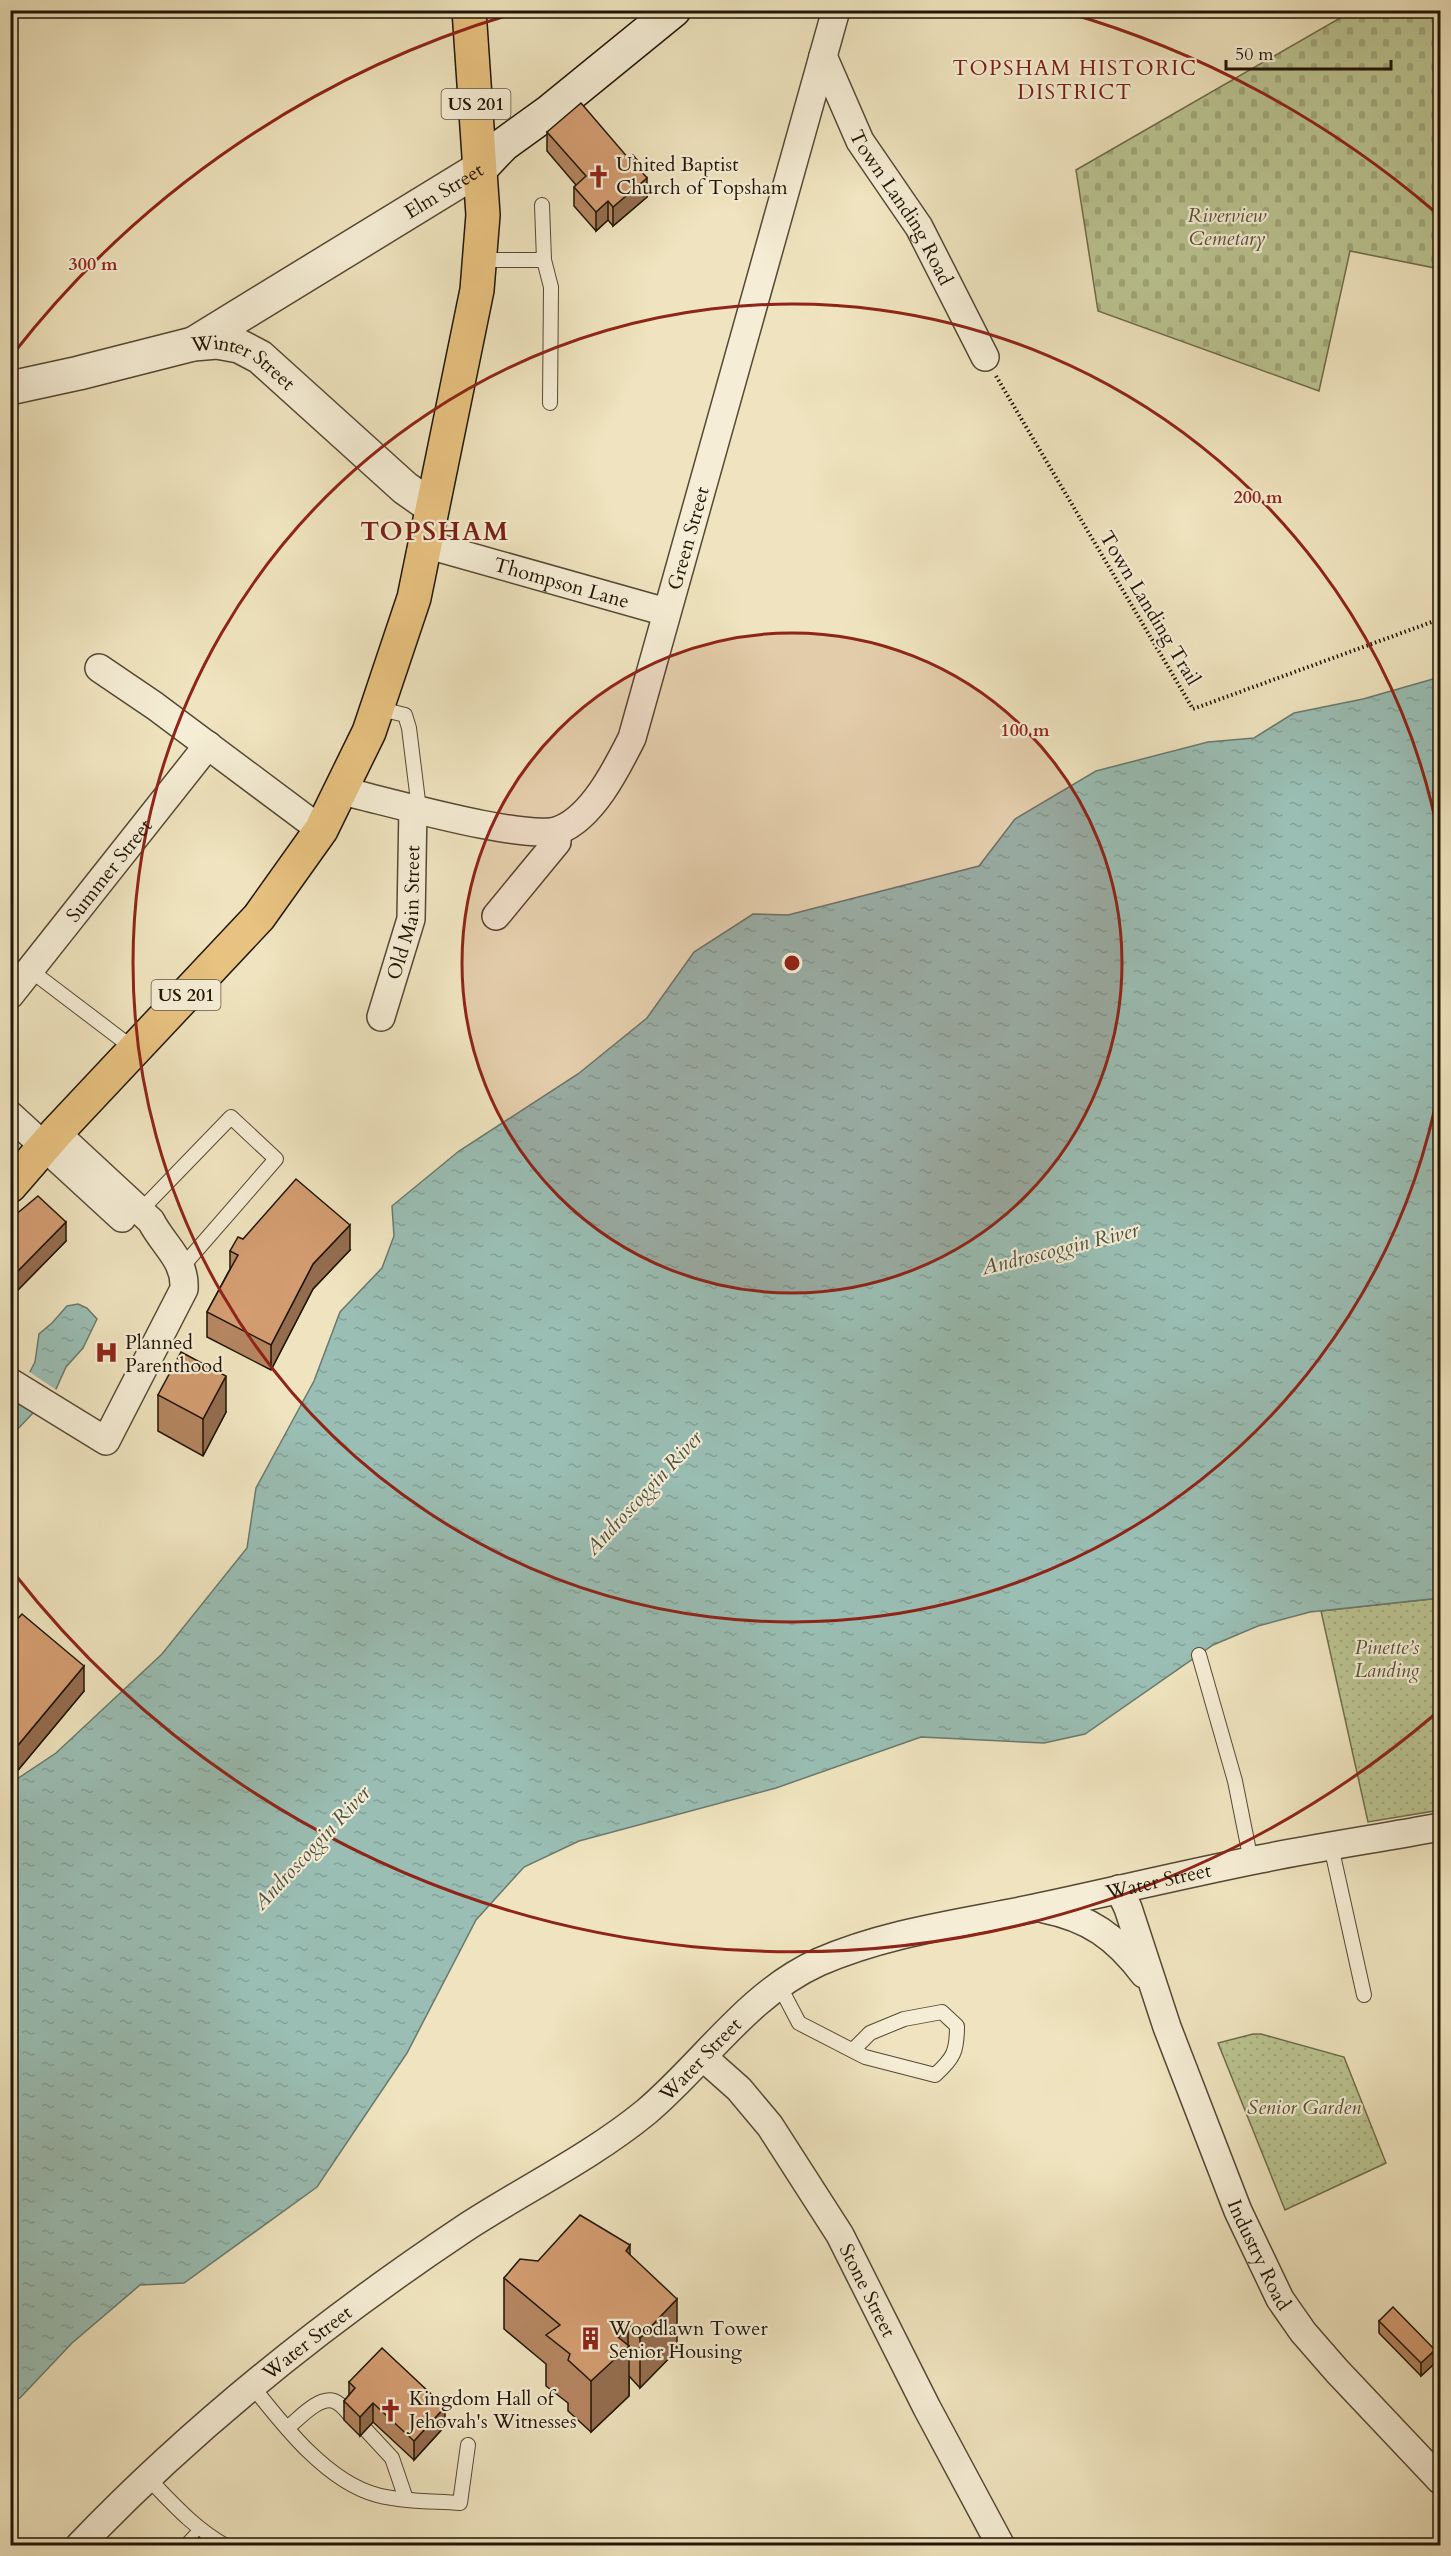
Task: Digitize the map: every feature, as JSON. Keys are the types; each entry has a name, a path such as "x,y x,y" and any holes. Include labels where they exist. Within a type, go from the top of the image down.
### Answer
{"main road":[{"name":"US 201","path":"469,10 482,168"},
{"path":"479,275 483,234 482,168"},
{"name":"US 201","path":"10,1186 50,1139 259,917 321,830 342,790 377,708 414,598 479,275"}],"street":[{"name":"Elm Street","path":"193,344 482,168 503,145 550,111 674,10"},
{"name":"Green Street","path":"557,831 571,824 608,786 632,738 836,10"},
{"name":"Town Landing Road","path":"823,56 860,141 919,227 985,357"},
{"name":"Winter Street","path":"10,388 79,374 193,344 217,342 239,346 260,357 405,488 432,507"},
{"name":"Thompson Lane","path":"425,544 666,612"},
{"path":"99,669 208,745 321,830"},
{"name":"Summer Street","path":"10,995 208,745"},
{"path":"342,790 521,832 557,831 557,842 496,916"},
{"name":"Old Main Street","path":"381,1017 411,919 416,808"},
{"path":"10,1115 50,1139 141,1210 152,1221 159,1237 176,1256 182,1267 184,1279 178,1302 106,1441 10,1382"},
{"path":"50,1139 71,1173 135,1228 159,1237"},
{"name":"Water Street","path":"79,2546 147,2477 197,2432 253,2387 372,2295 457,2234 611,2137 646,2111 745,2013 779,1985 815,1964 852,1948 890,1937 1251,1861 1440,1827"},
{"name":"Industry Road","path":"1119,1889 1128,1908 1151,1983 1239,2211 1280,2299 1303,2332 1330,2363 1440,2480"},
{"name":"Industry Road","path":"1036,1908 1078,1917 1109,1936 1129,1954 1151,1983"},
{"name":"Stone Street","path":"703,2057 739,2089 770,2126 840,2235 927,2408 1001,2546"}],"lane":[{"path":"542,205 544,260 551,287 550,403"},
{"path":"479,275 544,260"},
{"path":"377,708 405,715 409,728 416,808"},
{"path":"30,970 134,1049"},
{"path":"141,1210 231,1117 276,1159 182,1267"},
{"path":"1199,1655 1235,1781 1251,1861"},
{"path":"1331,1846 1364,1995"},
{"path":"779,1985 799,2023 865,2057 935,2075 950,2061 957,2045 957,2026 942,2012 904,2019 870,2033 853,2050"},
{"path":"253,2387 287,2428 322,2462 355,2486 376,2495 460,2503 468,2445"},
{"path":"287,2428 327,2400 334,2401 349,2414"},
{"path":"366,2430 392,2458 406,2499"},
{"path":"147,2477 201,2530 226,2546"},
{"path":"186,2546 201,2530"}],"path":[{"name":"Town Landing Trail","path":"985,357 1193,709 1440,619"}],"green space":[{"name":"Riverview Cemetary","path":"1354,10 1440,11 1440,269 1350,251 1319,391 1098,311 1076,170"},
{"name":"Pinette’s Landing","path":"1440,1598 1440,1810 1368,1822 1321,1611"},
{"name":"Senior Garden","path":"1261,2034 1344,2057 1386,2163 1285,2210 1218,2043"}],"water":[{"name":"Androscoggin River","path":"1440,677 1440,1598 1310,1612 1258,1626 1213,1645 1085,1734 1044,1743 921,1737 776,1788 579,1841 524,1867 476,1920 407,2053 317,2187 184,2283 140,2285 72,2343 20,2398 11,2402 11,1783 56,1753 162,1654 247,1548 256,1488 314,1381 340,1312 382,1268 394,1236 392,1206 459,1151 578,1074 647,1018 694,952 753,914 788,915 979,866 1015,819 1096,771 1208,742 1254,738 1294,713 1363,699"},
{"path":"78,1304 87,1308 97,1319 83,1348 66,1367 56,1389 11,1436 11,1408 35,1362 39,1334 67,1306"}],"pier":[{"path":"28,1371 58,1391 37,1414 12,1399"}],"building":[{"name":"United Baptist Church of Topsham","path":"581,103 629,159 633,155 639,162 636,165 647,178 613,207 608,201 596,212 574,187 586,176 547,132"},
{"path":"296,1179 350,1225 313,1264 271,1345 207,1312 238,1255 230,1251 238,1237 243,1239"},
{"path":"38,1196 66,1222 15,1274 10,1270 10,1226 15,1221 14,1216"},
{"path":"181,1352 226,1376 203,1419 158,1395"},
{"path":"22,1614 84,1666 14,1750 10,1747 10,1627"},
{"path":"580,2215 630,2245 626,2251 677,2299 640,2338 628,2323 618,2337 629,2346 591,2381 568,2360 570,2354 546,2335 560,2325 504,2278 520,2259 538,2261"},
{"path":"1393,2307 1435,2350 1421,2363 1379,2321"},
{"name":"Kingdom Hall of Jehovah's Witnesses","path":"382,2348 445,2407 414,2441 373,2403 360,2417 344,2401 355,2388 349,2382"},
{"path":"199,2537 209,2546 190,2546"}],"place":[{"name":"United Baptist Church of Topsham","path":"598,176"},
{"name":"Planned Parenthood","path":"107,1353"},
{"name":"Woodlawn Tower Senior Housing","path":"591,2339"},
{"name":"Kingdom Hall of Jehovah's Witnesses","path":"391,2410"}],"district":[{"name":"TOPSHAM HISTORIC DISTRICT","path":"1075,80"},
{"name":"TOPSHAM","path":"435,531"}]}
